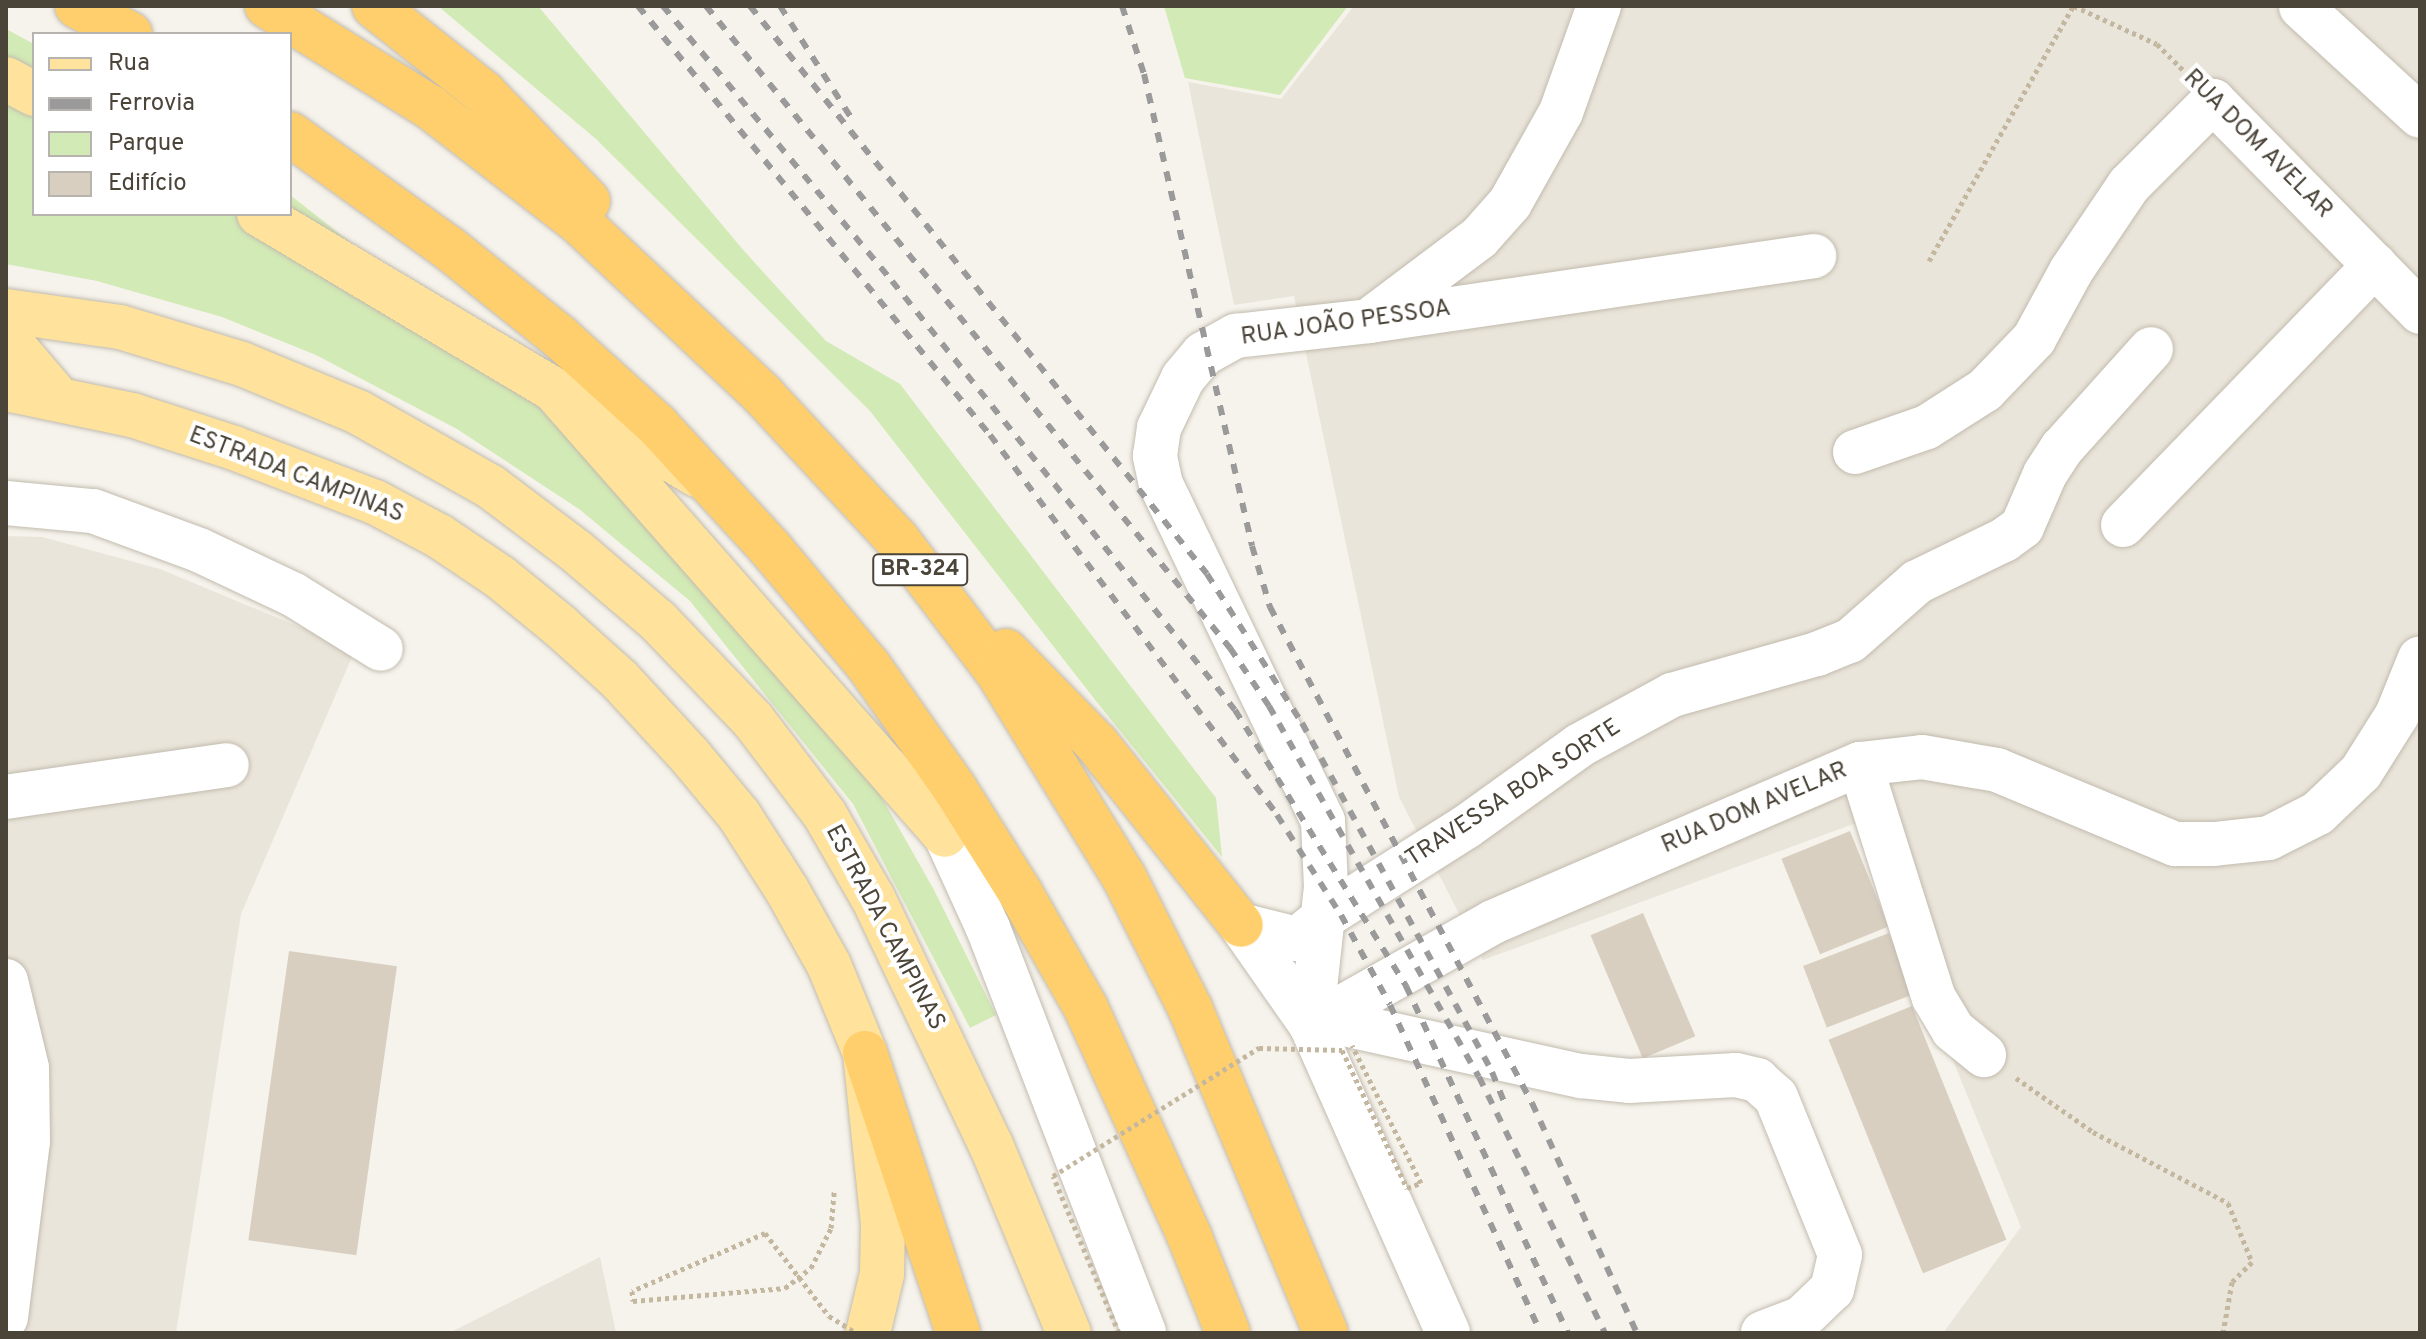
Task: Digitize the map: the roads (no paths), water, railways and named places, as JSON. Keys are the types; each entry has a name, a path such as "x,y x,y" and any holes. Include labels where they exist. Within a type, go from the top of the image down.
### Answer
{"highway":[{"path":"77,6 126,32"},
{"name":"BR-324","path":"267,6 430,107 579,222 763,395 897,539 999,674 1124,877 1196,1022 1326,1333"},
{"path":"374,6 484,93 599,212 763,395"},
{"path":"292,135 450,249 561,338 657,425 770,548 868,665 955,789 1086,1008 1189,1235 1228,1333"},
{"path":"897,539 1097,744 1241,925"},
{"path":"865,1053 958,1333"}],"main road":[{"path":"6,79 32,93"},
{"path":"262,216 712,485"},
{"name":"ESTRADA CAMPINAS","path":"6,311 120,327 242,364 358,412 491,487 658,621 753,720 825,815 873,898 991,1145 1069,1333"},
{"path":"6,337 58,398"},
{"name":"ESTRADA CAMPINAS","path":"6,389 132,415 234,448 375,502 439,536 500,577 619,679 739,815 829,965 865,1053 883,1225 882,1274 868,1333"},
{"path":"554,390 945,835"}],"street":[{"path":"1369,321 1470,246 1510,203 1561,112 1599,6"},
{"path":"2301,7 2420,116"},
{"name":"RUA DOM AVELAR","path":"1855,452 1927,427 1985,390 2034,339 2071,271 2129,185 2213,101 2420,312"},
{"name":"RUA JOÃO PESSOA","path":"1311,1025 1328,864 1323,821 1161,485 1155,456 1159,428 1170,402 1203,354 1236,336 1369,321 1814,256"},
{"path":"2123,525 2375,265"},
{"name":"TRAVESSA BOA SORTE","path":"1324,917 1466,827 1580,745 1672,695 1817,654 1850,641 1917,582 2004,540 2022,527 2045,474 2062,448 2151,349"},
{"path":"6,503 93,511 199,550 294,595 381,649"},
{"name":"RUA DOM AVELAR","path":"1311,1025 1493,922 1860,764 1922,757 1997,770 2175,844 2214,844 2269,838 2318,813 2361,772 2397,715 2420,658"},
{"path":"868,665 988,928 1144,1333"},
{"path":"1860,764 1934,998 1953,1030 1984,1055"},
{"path":"6,797 227,765"},
{"path":"1241,925 1297,939 1324,917"},
{"path":"1241,925 1311,1025 1448,1333"},
{"path":"6,981 27,1068 28,1141 6,1318"},
{"path":"1311,1025 1344,1024 1581,1076 1629,1081 1736,1075 1757,1080 1776,1097 1840,1255 1832,1289 1802,1318 1763,1333"}],"railway":[{"path":"638,6 990,435 1277,815 1341,915 1390,1005 1541,1333"},
{"path":"663,6 892,281 1235,710 1406,986 1568,1333"},
{"path":"706,6 1230,648 1269,706 1479,1077 1605,1333"},
{"path":"750,6 1207,574 1302,723 1492,1072 1505,1105"},
{"path":"780,6 852,119"},
{"path":"1122,6 1144,74 1252,546 1270,607 1532,1103 1637,1333"}]}
